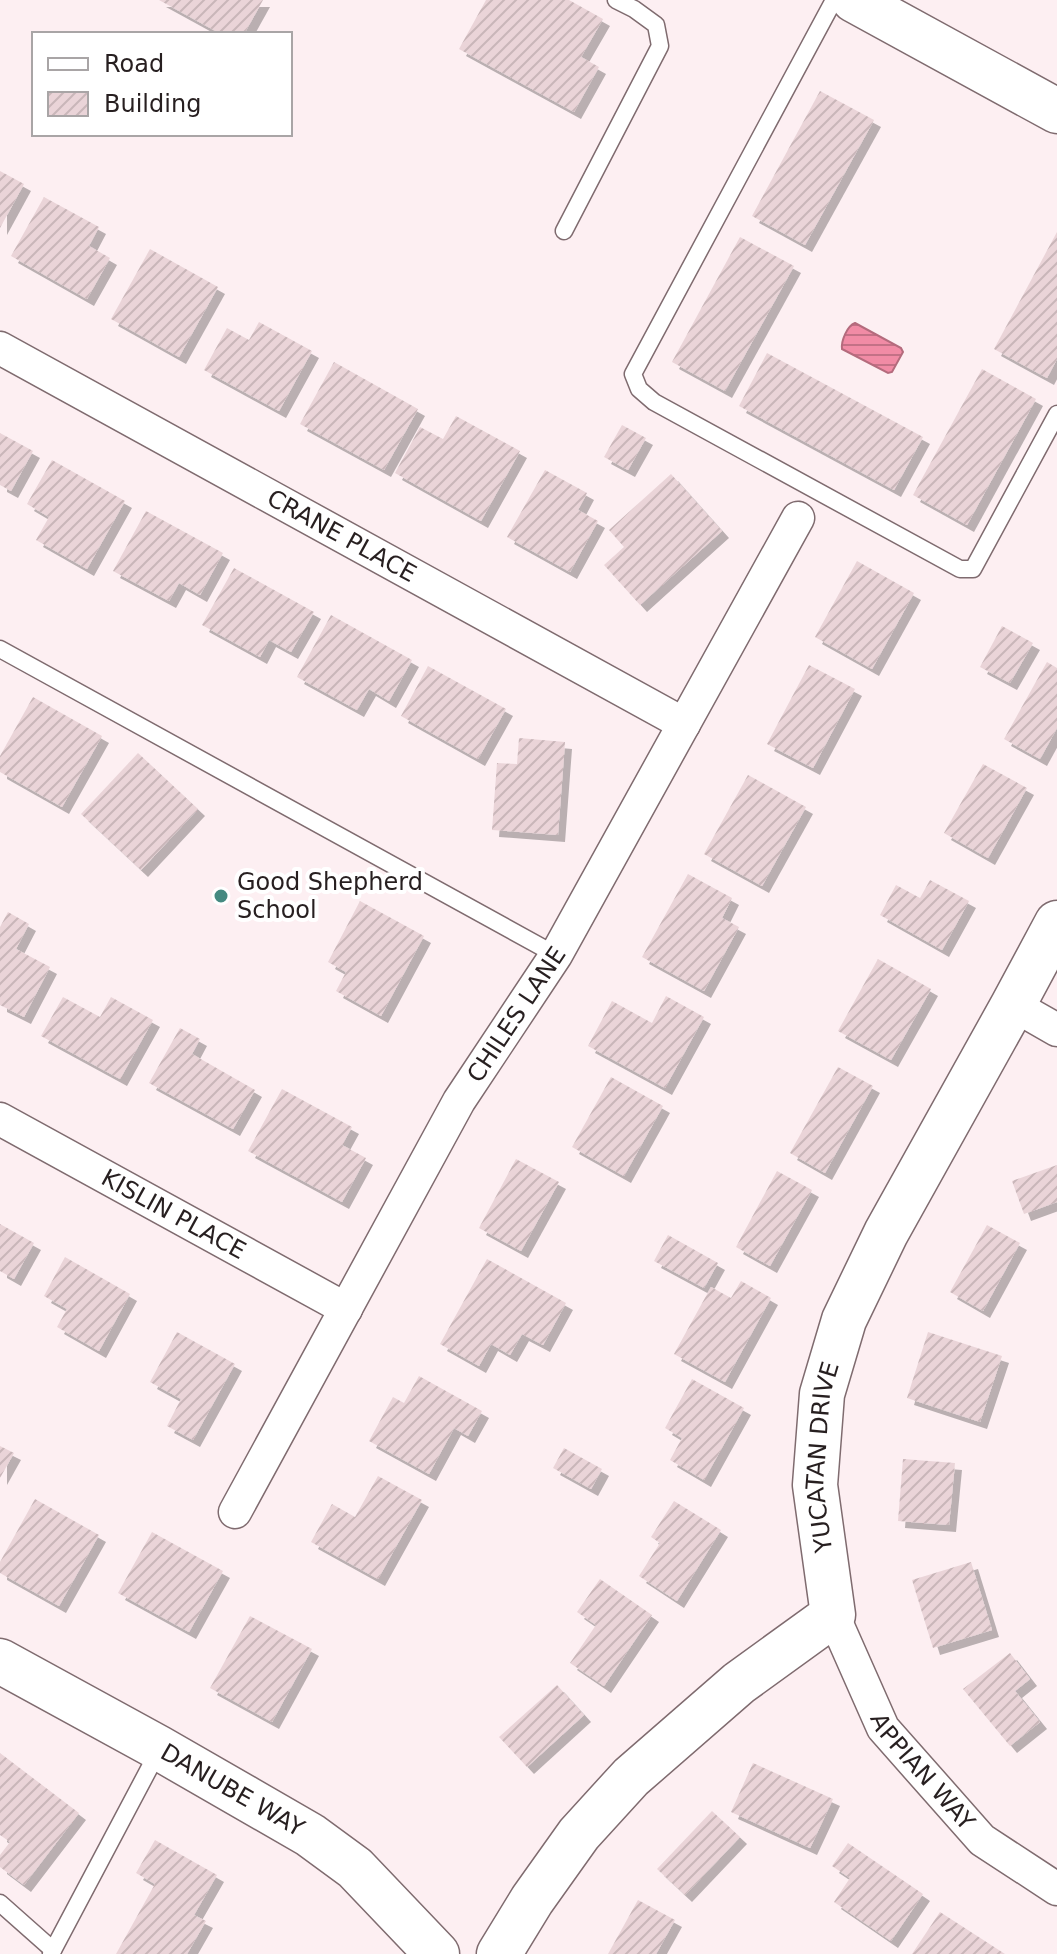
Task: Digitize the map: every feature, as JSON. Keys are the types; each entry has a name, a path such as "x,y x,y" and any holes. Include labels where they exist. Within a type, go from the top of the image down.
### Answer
{"street":[{"path":"854,0 1057,111"},
{"name":"CRANE PLACE","path":"0,348 684,724"},
{"name":"CHILES LANE","path":"235,1512 459,1101 556,955 798,518"},
{"name":"YUCATAN DRIVE","path":"833,1615 815,1485 822,1394 844,1320 886,1233 1057,923"},
{"path":"1013,1005 1057,1030"},
{"name":"KISLIN PLACE","path":"0,1119 346,1309"},
{"path":"499,1954 532,1900 579,1834 631,1777 739,1683 833,1615"},
{"name":"APPIAN WAY","path":"833,1615 883,1728 982,1840 1057,1889"},
{"name":"DANUBE WAY","path":"0,1661 310,1835 355,1868 437,1954"}],"lane":[{"path":"564,231 660,46 656,25 616,0"},
{"path":"834,0 633,374 639,389 654,402 960,569 973,569 1057,414"},
{"path":"0,649 556,955"},
{"path":"0,1903 52,1952 159,1748"}],"shaded area":[{"path":"855,323 901,348 903,352 892,372 888,373 842,349 845,334"}],"building":[{"path":"159,0 263,0 245,32 217,32"},
{"path":"486,0 569,0 603,19 581,57 599,67 574,112 459,49"},
{"path":"820,91 874,120 805,245 752,216"},
{"path":"0,171 24,184 0,228"},
{"path":"44,197 99,227 89,246 110,258 87,299 11,256"},
{"path":"1057,232 1057,359 1047,378 994,349"},
{"path":"740,237 794,266 725,391 672,362"},
{"path":"150,249 218,287 179,357 111,319"},
{"path":"259,322 312,351 279,411 204,370 227,328 249,340"},
{"path":"767,353 923,437 894,490 739,406"},
{"path":"334,362 418,409 384,470 300,424"},
{"path":"982,369 1036,399 967,525 913,495"},
{"path":"456,416 520,451 481,521 395,473 420,427 443,439"},
{"path":"622,425 646,438 628,470 604,457"},
{"path":"0,433 33,451 11,491 0,485"},
{"path":"52,460 125,501 87,569 36,540 49,517 27,504"},
{"path":"545,470 587,493 578,510 598,521 570,572 507,537"},
{"path":"671,474 722,531 640,605 604,565 624,547 609,530"},
{"path":"146,511 223,553 200,595 179,583 169,601 113,571"},
{"path":"857,561 914,593 872,669 815,637"},
{"path":"234,568 314,612 291,652 269,640 260,657 202,625"},
{"path":"331,615 412,660 389,701 369,689 357,710 297,677"},
{"path":"1002,626 1033,643 1010,683 980,667"},
{"path":"1047,662 1057,668 1057,728 1040,759 1004,739"},
{"path":"809,665 855,689 813,768 767,744"},
{"path":"428,666 506,709 478,759 401,716"},
{"path":"33,697 102,736 62,807 0,772 0,756"},
{"path":"519,738 565,742 558,835 492,830 497,763 517,764"},
{"path":"138,753 198,809 141,870 81,814"},
{"path":"983,764 1027,788 988,858 944,833"},
{"path":"748,775 806,807 762,886 704,854"},
{"path":"688,874 732,898 722,918 739,927 704,991 642,957"},
{"path":"930,880 969,901 942,950 880,915 896,885 920,898"},
{"path":"360,901 424,936 381,1016 336,991 346,972 328,962"},
{"path":"8,912 29,924 16,949 50,967 24,1017 0,1005 0,927"},
{"path":"878,959 931,989 891,1060 838,1031"},
{"path":"666,996 704,1017 665,1088 588,1046 612,1001 652,1023"},
{"path":"63,997 100,1017 111,997 153,1020 120,1079 41,1036"},
{"path":"180,1028 200,1039 192,1054 255,1090 233,1129 149,1083"},
{"path":"838,1067 873,1086 825,1173 790,1153"},
{"path":"611,1077 663,1106 624,1176 572,1147"},
{"path":"282,1089 352,1127 342,1145 366,1158 342,1202 248,1151"},
{"path":"516,1159 559,1182 521,1251 479,1228"},
{"path":"1057,1165 1057,1202 1024,1214 1012,1181"},
{"path":"777,1171 812,1190 770,1266 736,1247"},
{"path":"0,1224 34,1243 14,1279 0,1271"},
{"path":"987,1225 1020,1243 983,1311 950,1292"},
{"path":"668,1235 718,1263 704,1288 654,1261"},
{"path":"65,1257 130,1294 99,1351 57,1327 67,1309 44,1296"},
{"path":"487,1259 566,1303 543,1345 522,1334 510,1355 491,1344 479,1366 440,1344"},
{"path":"741,1281 771,1298 725,1382 674,1354 711,1287 731,1298"},
{"path":"177,1332 235,1364 193,1440 167,1426 181,1399 150,1382"},
{"path":"928,1332 1002,1356 980,1422 907,1398"},
{"path":"419,1376 482,1411 468,1436 454,1428 429,1474 369,1441 393,1397 404,1403"},
{"path":"692,1379 744,1408 704,1480 670,1460 682,1438 665,1428"},
{"path":"0,1446 14,1453 0,1478"},
{"path":"564,1448 602,1469 591,1489 553,1468"},
{"path":"903,1459 955,1463 949,1525 898,1521"},
{"path":"378,1476 422,1500 378,1579 311,1542 332,1504 355,1517"},
{"path":"35,1499 99,1535 59,1606 0,1573 0,1562"},
{"path":"674,1501 721,1530 677,1601 639,1576 660,1543 651,1537"},
{"path":"152,1532 223,1571 189,1632 118,1593"},
{"path":"971,1562 992,1630 933,1648 912,1580"},
{"path":"600,1579 652,1615 604,1686 570,1663 596,1625 577,1612"},
{"path":"250,1616 312,1649 272,1722 210,1688"},
{"path":"1010,1653 1030,1679 1015,1691 1040,1722 1010,1746 963,1689"},
{"path":"557,1685 584,1715 527,1767 499,1737"},
{"path":"0,1753 79,1813 24,1885 0,1867 0,1855 10,1842 0,1835"},
{"path":"753,1763 833,1799 810,1848 731,1812"},
{"path":"712,1811 740,1837 685,1895 657,1869"},
{"path":"155,1840 217,1875 194,1915 206,1921 187,1954 116,1954 155,1884 136,1873"},
{"path":"848,1843 923,1894 891,1941 834,1902 850,1878 832,1866"},
{"path":"638,1900 675,1920 656,1954 608,1954"},
{"path":"940,1912 1005,1954 912,1954"}],"place":[{"name":"Good Shepherd School","path":"221,896"}]}
